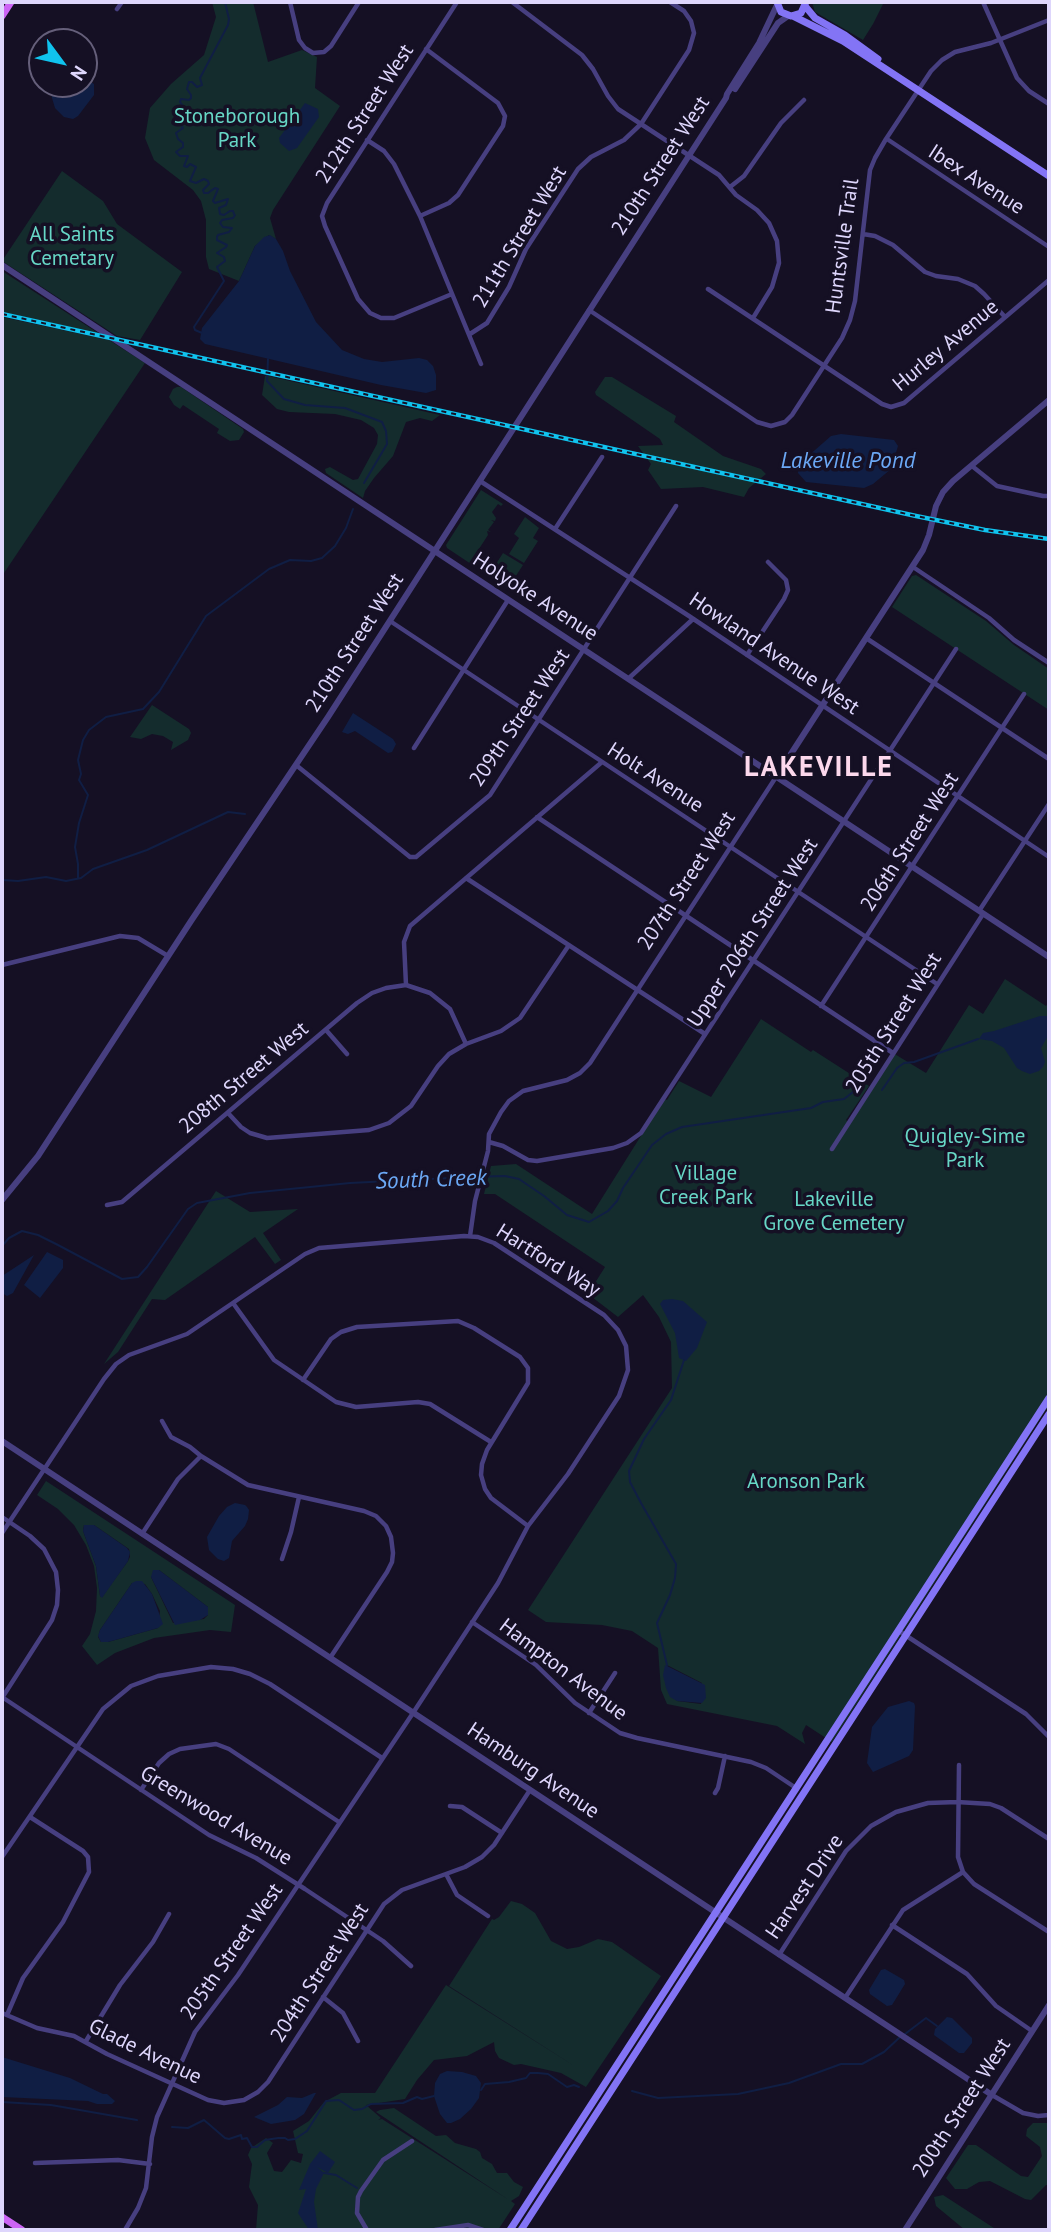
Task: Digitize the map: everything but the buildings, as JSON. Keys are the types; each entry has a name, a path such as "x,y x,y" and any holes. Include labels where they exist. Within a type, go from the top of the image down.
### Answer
{"main road":[{"path":"2,16 11,2"},
{"path":"777,3 781,12 834,36 1049,176"},
{"path":"791,16 801,13 806,4 815,18 857,43 897,75"},
{"path":"521,2230 719,1916 796,1788 903,1633 1049,1398"},
{"path":"510,2230 1049,1414"},
{"path":"2,2217 22,2230"}],"street":[{"path":"117,9 122,2"},
{"path":"290,2 299,40 305,48 313,52 324,52 331,46 359,2"},
{"name":"212th Street West","path":"452,294 394,318 376,316 361,305 324,223 324,209 457,2"},
{"path":"512,2 582,55 614,105 719,175 740,198 765,218 778,246 779,263 775,281 753,318"},
{"name":"211th Street West","path":"470,334 487,323 509,287 526,249 578,169 591,158 624,140 641,124 689,50 693,27 684,11 670,2"},
{"path":"983,2 1018,80 1049,104"},
{"name":"210th Street West","path":"2,1200 38,1156 435,552 726,98 760,43 777,3"},
{"name":"210th Street West","path":"726,98 731,95 778,23 791,16"},
{"path":"919,90 934,67 955,52 1000,40 1049,20"},
{"path":"420,216 449,203 458,195 503,126 505,116 498,103 426,49"},
{"name":"Huntsville Trail","path":"589,309 757,422 776,426 789,419 850,320 870,170 886,139 919,90"},
{"path":"730,187 744,176 781,123 804,100"},
{"name":"Ibex Avenue","path":"886,139 1049,247"},
{"path":"367,140 392,159 420,216 481,364"},
{"path":"863,234 875,236 893,245 925,272 958,279 975,286 1005,317"},
{"name":"Holyoke Avenue","path":"2,265 1049,957"},
{"name":"Hurley Avenue","path":"708,289 882,404 891,407 900,406 1049,280"},
{"name":"207th Street West","path":"470,1236 489,1134 505,1106 513,1097 535,1086 566,1080 586,1067 913,567 928,540 940,497 949,485 1049,400"},
{"path":"555,529 602,457"},
{"path":"972,466 997,486 1049,496"},
{"name":"Howland Avenue West","path":"480,481 631,578 1049,857"},
{"name":"209th Street West","path":"296,765 413,858 490,794 677,506"},
{"path":"747,655 788,590 786,580 768,562"},
{"path":"913,567 989,618 1014,640 1049,663"},
{"path":"414,748 508,600"},
{"path":"628,679 693,619"},
{"name":"Holt Avenue","path":"390,621 937,984"},
{"path":"866,638 1049,759"},
{"name":"Upper 206th Street West","path":"489,1142 527,1160 541,1160 613,1148 632,1140 649,1123 956,649"},
{"name":"206th Street West","path":"821,1006 1024,694"},
{"path":"466,1044 456,1018 446,1004 430,993 406,985 406,932 602,762"},
{"name":"205th Street West","path":"832,1149 1049,804"},
{"path":"537,817 893,1053"},
{"path":"466,878 706,1034"},
{"path":"2,965 120,936 138,938 168,956"},
{"path":"228,1112 245,1130 267,1138 374,1129 389,1123 407,1111 446,1057 466,1044 501,1031 520,1018 569,945"},
{"name":"208th Street West","path":"107,1205 122,1202 369,995 386,988 406,985"},
{"path":"326,1030 346,1054"},
{"name":"Hartford Way","path":"2,1533 104,1378 129,1354 181,1337 305,1254 319,1248 470,1236 494,1243 604,1315 620,1332 628,1353 627,1376 619,1396 568,1474 528,1526 507,1567 413,1713"},
{"path":"233,1303 274,1360 336,1402 349,1406 418,1402 430,1404 491,1442"},
{"path":"303,1380 325,1345 334,1336 360,1326 449,1320 461,1322 520,1357 528,1368 525,1390 491,1442 482,1464 481,1475 485,1489 497,1504 528,1526"},
{"path":"162,1421 171,1437 247,1485 371,1513 386,1526 393,1544 393,1555 388,1569 330,1658"},
{"name":"Hamburg Avenue","path":"2,1441 992,2095 1023,2113 1049,2115"},
{"path":"142,1534 178,1479 201,1456"},
{"path":"282,1559 299,1497"},
{"path":"2,1517 35,1540 47,1554 56,1572 58,1595 52,1620 2,1698"},
{"name":"Hampton Avenue","path":"472,1622 537,1665 570,1699 589,1713 627,1736 755,1763 796,1788"},
{"path":"903,1633 1026,1714 1049,1737"},
{"path":"2,1857 103,1709 131,1686 162,1675 217,1667 239,1671 264,1681 383,1758"},
{"path":"589,1713 615,1673"},
{"name":"Greenwood Avenue","path":"2,1698 209,1835 256,1858 297,1884 383,1941 411,1966"},
{"name":"205th Street West","path":"125,2230 142,2200 155,2124 198,2028 238,1975 413,1713"},
{"path":"141,1790 159,1763 169,1754 216,1744 229,1749 339,1822"},
{"path":"715,1793 725,1756"},
{"path":"959,1765 958,1857 963,1872 974,1884 1049,1932"},
{"name":"204th Street West","path":"269,2079 384,1904 397,1893 478,1860 491,1849 530,1790"},
{"name":"Harvest Drive","path":"779,1955 839,1860 860,1835 884,1818 905,1808 928,1803 989,1804 1001,1808 1049,1839"},
{"path":"450,1807 462,1807 502,1833"},
{"path":"4,2014 23,1978 63,1922 89,1872 88,1857 83,1852 30,1817"},
{"path":"845,1998 905,1908 963,1872"},
{"path":"446,1874 457,1895 488,1916"},
{"path":"86,2041 120,1985 153,1942 169,1914"},
{"path":"892,1925 967,1974 1000,2010 1032,2031"},
{"path":"323,1997 343,2013 358,2041"},
{"name":"200th Street West","path":"905,2230 1049,2005"},
{"name":"Glade Avenue","path":"4,2014 37,2028 67,2033 86,2041 107,2054 208,2100 238,2102 262,2088 269,2079"},
{"path":"367,2230 357,2213 361,2190 383,2160 412,2141"},
{"path":"35,2163 118,2160 150,2164"},
{"path":"435,2230 468,2225 483,2230"}],"green space":[{"name":"Stoneborough Park","path":"212,2 253,2 268,62 302,50 317,57 315,88 340,106 273,210 270,218 276,239 269,235 255,246 239,281 209,269 206,257 206,220 201,201 193,190 154,160 145,138 150,108 171,84 204,55 216,17"},
{"path":"812,2 884,2 863,40 815,12"},
{"name":"All Saints Cemetary","path":"62,171 103,201 117,224 182,272 140,340 117,336 2,261"},
{"path":"2,271 98,333 2,312"},
{"path":"2,317 109,340 145,363 2,576"},
{"path":"265,376 440,415 432,421 420,418 406,422 393,456 374,478 363,498 326,473 325,469 330,467 353,480 358,479 377,444 378,435 374,428 361,420 335,414 277,409 262,395"},
{"path":"605,377 612,377 676,416 674,422 723,456 761,469 766,474 749,488 744,497 703,487 661,489 648,470 651,464 638,446 663,445 660,439 596,395 595,392"},
{"path":"177,387 181,387 243,429 239,440 230,441 217,433 219,429 183,405 180,409 174,405 169,397"},
{"path":"481,490 503,504 498,504 492,512 495,521 491,520 494,522 488,530 491,532 487,531 488,535 477,552 481,559 474,566 446,545"},
{"path":"525,517 539,528 533,538 538,541 524,563 509,554 519,538 514,534"},
{"path":"503,553 523,565 508,588 483,571 488,563 496,564"},
{"path":"916,575 986,621 1014,645 1049,669 1049,710 892,607 912,576"},
{"path":"152,705 189,729 191,733 188,740 171,750 173,742 163,736 152,734 141,739 130,737"},
{"path":"1005,979 1046,1006 1049,1002 1049,1405 832,1742 806,1725 802,1733 805,1744 777,1726 667,1704 661,1690 658,1648 632,1631 602,1625 546,1622 528,1610 672,1388 671,1342 659,1317 643,1295 618,1317 588,1294 605,1267 495,1194 484,1194 491,1166 516,1164 592,1214 664,1099 667,1100 679,1081 711,1097 761,1019 869,1086 846,1120 849,1123 893,1053 926,1073 969,1005 983,1014","holes":["667,1665 702,1683 701,1704 677,1701"]},
{"path":"216,1191 250,1212 298,1209 263,1233 281,1260 275,1264 255,1237 165,1300 152,1299 118,1352 104,1364"},
{"path":"46,1481 235,1605 231,1632 210,1630 154,1638 115,1653 97,1665 82,1646 90,1634 96,1611 94,1566 74,1525 58,1509 37,1495","holes":["84,1525 94,1525 129,1549 128,1561 102,1597 96,1566 83,1531","159,1570 208,1607 208,1615 204,1619 173,1623 151,1577","132,1583 145,1584 160,1611 158,1628 108,1642 101,1642 98,1637"]},
{"path":"511,1901 522,1904 535,1913 551,1941 567,1949 598,1939 612,1942 661,1976 586,2087 561,2073 521,2064 514,2065 499,2058 494,2042 467,2056 434,2060 405,2099 366,2105 381,2118 378,2120 382,2119 509,2200 376,2112 394,2108 436,2136 446,2135 455,2143 476,2149 482,2158 492,2164 497,2173 507,2173 514,2182 523,2187 519,2196 511,2201 515,2204 498,2230 256,2230 258,2205 249,2187 252,2164 248,2155 251,2148 266,2138 273,2143 267,2153 274,2171 282,2172 291,2160 301,2163 303,2154 298,2153 293,2131 309,2121 324,2102 341,2093 375,2093 446,1985 576,2067 449,1986 492,1919 499,1917"},
{"path":"1033,2123 1049,2123 1049,2185 1031,2200 990,2181 979,2182 967,2189 955,2189 946,2178 968,2145 976,2145 1021,2176 1028,2177 1042,2156 1040,2147 1026,2136 1027,2129"},
{"path":"943,2195 997,2230 965,2230 936,2206 934,2197"}],"water":[{"path":"52,98 92,98 73,119 64,117 55,108"},
{"path":"305,103 318,109 319,117 297,148 289,151 280,143 279,138"},
{"path":"270,235 276,239 283,251 316,322 342,350 364,359 382,362 419,358 427,360 436,375 436,390 426,393 381,385 205,344 200,339 202,328 239,281 255,246"},
{"name":"Lakeville Pond","path":"841,434 894,440 898,446 891,469 864,488 806,482 798,473 799,464 831,436"},
{"path":"353,713 393,739 396,744 392,752 388,753 355,731 348,734 342,732"},
{"path":"1040,1016 1049,1016 1049,1034 1041,1048 1045,1062 1039,1071 1030,1074 1022,1071 1004,1048 992,1041 979,1039 983,1033"},
{"path":"47,1252 63,1260 63,1268 40,1298 24,1285"},
{"path":"34,1255 13,1293 7,1296 2,1293 2,1276"},
{"path":"663,1300 683,1301 707,1322 697,1348 686,1361 679,1358 675,1333 660,1304"},
{"path":"235,1503 247,1507 248,1519 232,1541 229,1558 224,1561 209,1550 207,1537 219,1516"},
{"path":"84,1525 94,1525 130,1552 128,1561 102,1598 96,1566 83,1531"},
{"path":"153,1570 159,1570 208,1607 208,1615 200,1620 175,1625 151,1577"},
{"path":"136,1581 142,1581 152,1594 163,1624 158,1628 101,1642 98,1636 100,1630"},
{"path":"665,1665 705,1685 706,1698 702,1703 677,1701 670,1697 663,1675"},
{"path":"909,1701 915,1706 913,1750 909,1756 873,1772 867,1763 872,1727 888,1707"},
{"path":"885,1969 904,1980 905,1984 892,2005 887,2006 870,1994 869,1990 881,1970"},
{"path":"947,2017 952,2018 972,2038 972,2043 964,2053 959,2053 934,2035 935,2029"},
{"path":"2,2057 70,2078 107,2094 115,2101 112,2104 97,2104 88,2101 2,2097"},
{"path":"447,2071 476,2076 481,2083 479,2098 471,2109 451,2123 447,2123 440,2114 434,2096 435,2083 440,2074"},
{"path":"314,2093 304,2114 295,2120 271,2124 254,2117 278,2105 287,2097 302,2098"},
{"path":"320,2151 335,2162 328,2173 317,2167 324,2173 316,2189 314,2202 318,2230 309,2230 298,2213 306,2189 299,2190 310,2164"}],"waterway":[{"path":"225,2 228,25 200,78 202,85 197,87 189,82 187,89 191,98 181,99 180,102 188,113 177,120 183,128 176,133 183,147 176,152 180,156 188,156 184,166 190,164 196,167 190,181 208,181 204,193 218,189 213,201 215,203 228,199 226,205 219,208 220,214 224,215 230,211 234,214"},
{"path":"202,333 194,327 224,281 217,267 225,261 224,257 217,253 227,245 217,240 217,237 232,228 223,227 220,223 235,215"},
{"path":"268,359 267,381 284,399 305,405 345,408 382,422 387,444 364,483"},
{"path":"78,878 75,847 88,795 79,780 81,774 78,760 83,740 89,730 106,717 143,709 159,692 206,616 269,569 290,560 311,561 322,558 335,546 353,509"},
{"path":"2,880 46,877 66,881 81,878 93,869 147,850 228,812 245,814"},
{"name":"South Creek","path":"882,1090 897,1068 904,1063 914,1062 978,1039"},
{"name":"South Creek","path":"2,1246 9,1238 22,1231 38,1235 122,1279 138,1277 188,1209 197,1203 250,1193 350,1183 471,1177 505,1176 519,1179 567,1215 589,1222 608,1211 617,1201 652,1145 666,1134 682,1127 811,1108 823,1102 844,1099 853,1092"},
{"path":"667,1665 657,1623 670,1595 676,1564 630,1482 629,1471 644,1439 671,1400 684,1360"},
{"path":"905,2034 926,2018 937,2026"},
{"path":"632,2091 658,2098 738,2094 789,2083 841,2064 862,2064 884,2052 900,2037"},
{"path":"481,2090 485,2084 526,2078 530,2073 548,2074 567,2087 579,2087"},
{"path":"172,2127 188,2128 204,2120 225,2138 241,2135 242,2139 247,2138 252,2147 257,2147 265,2140 295,2139 307,2131 326,2101 339,2100 354,2110 371,2104 403,2103 417,2097 422,2099 434,2096"},
{"path":"2,2102 51,2105 137,2120"},
{"path":"324,2173 336,2175 357,2188"}],"railway":[{"path":"2,314 916,516 1049,539"}],"district":[{"name":"LAKEVILLE","path":"819,768"}],"park label":[{"name":"Quigley-Sime Park","path":"965,1149"},
{"name":"Village Creek Park","path":"706,1186"},
{"name":"Lakeville Grove Cemetery","path":"834,1212"},
{"name":"Aronson Park","path":"806,1482"}]}
